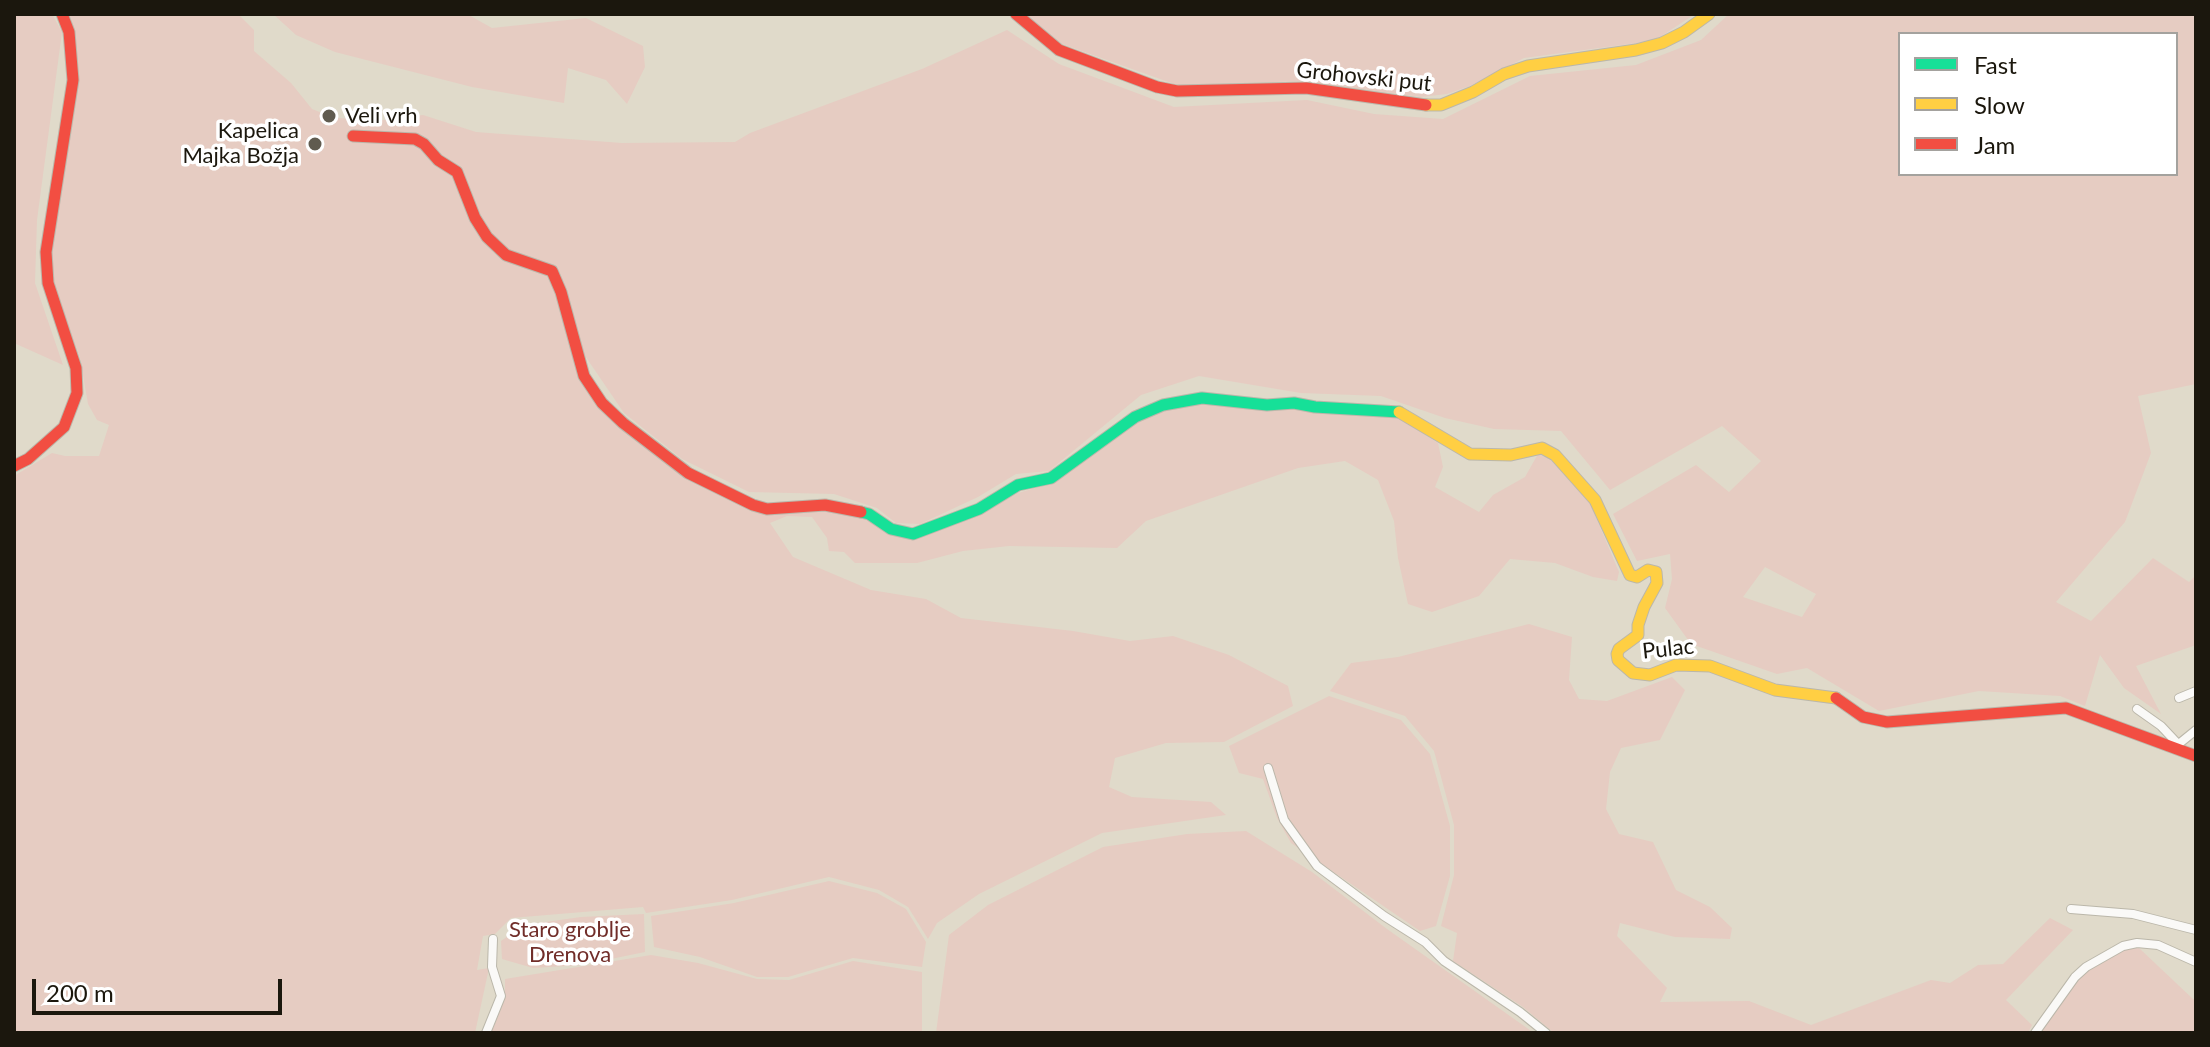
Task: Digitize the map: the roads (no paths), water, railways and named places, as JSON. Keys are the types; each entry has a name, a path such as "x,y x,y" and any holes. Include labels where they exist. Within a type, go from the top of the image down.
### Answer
{"street":[{"path":"14,466 28,459 64,427 77,393 76,368 48,283 46,252 73,80 69,32 62,14"},
{"name":"Grohovski put","path":"1016,14 1059,50 1157,87 1177,91 1306,88 1415,105 1441,105 1473,92 1504,74 1528,66 1636,50 1662,43 1709,14"},
{"name":"Pulac","path":"353,136 419,140 438,160 457,172 475,218 487,237 506,255 552,271 561,292 572,342 584,376 610,412 694,477 767,509 825,505 869,514 891,529 904,533 922,532 979,509 1018,485 1051,478 1135,417 1163,405 1189,399 1216,399 1403,413 1470,454 1511,455 1542,448 1550,451 1590,492 1630,575 1637,577 1652,570 1658,579 1638,625 1638,635 1617,654 1618,660 1633,673 1650,675 1676,665 1710,666 1775,690 1839,699 1863,717 1887,722 2066,708 2176,746 2196,756"},
{"path":"2179,698 2196,691"},
{"path":"2137,709 2161,726 2176,746 2196,730"},
{"path":"1268,768 1284,820 1317,866 1546,1033"},
{"path":"2071,909 2133,914 2196,930"},
{"path":"486,1033 501,996 492,967 493,939"},
{"path":"2035,1033 2075,977 2086,967 2123,946 2137,943 2158,945 2196,962"}],"place":[{"name":"Veli vrh","path":"329,116"},
{"name":"Kapelica Majka Božja","path":"315,144"}],"park label":[{"name":"Staro groblje Drenova","path":"570,942"}]}
